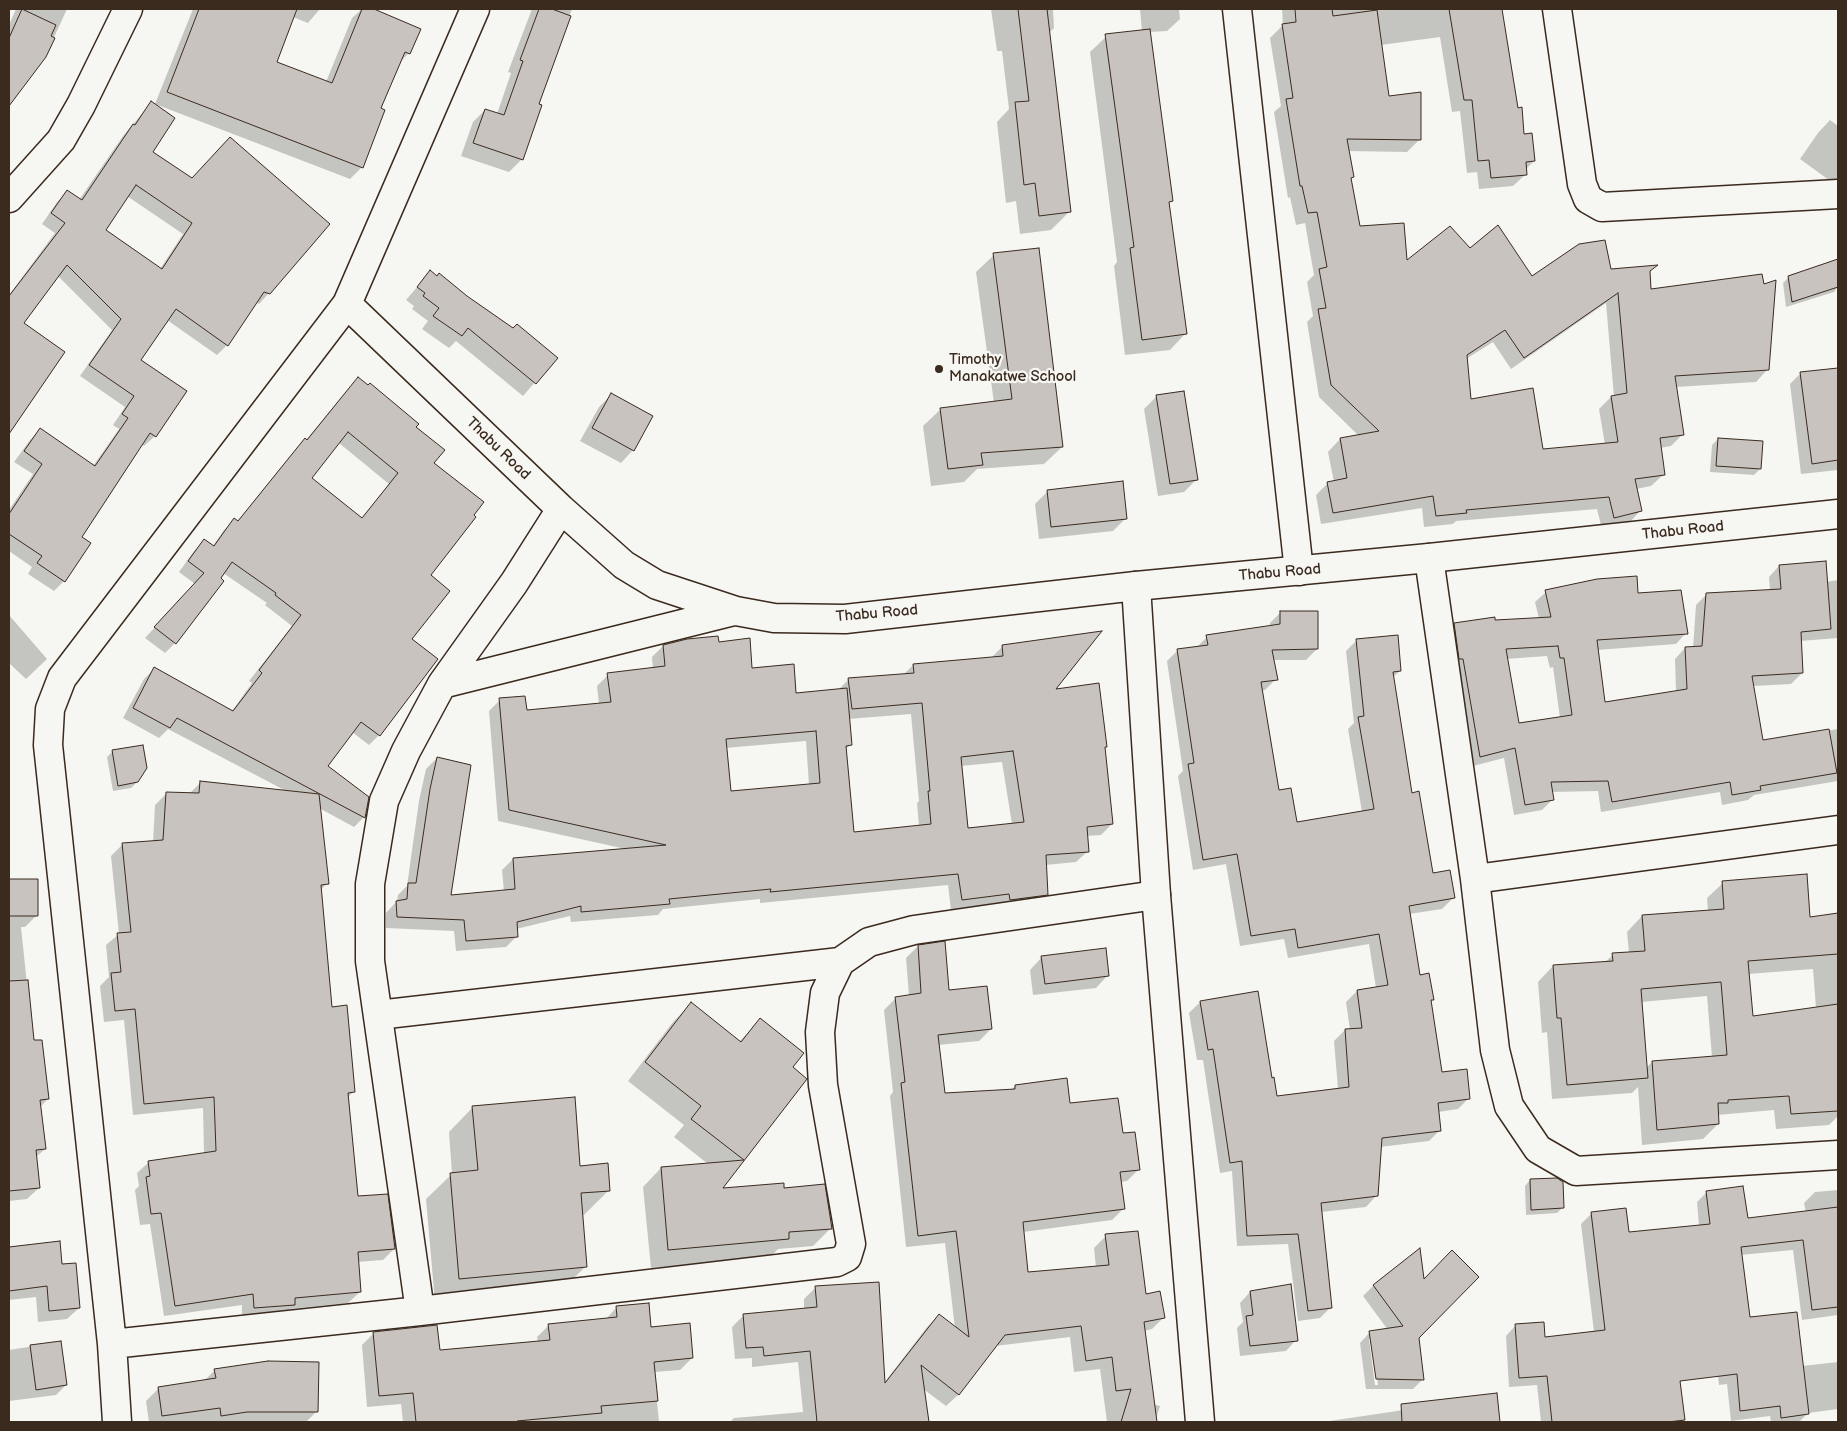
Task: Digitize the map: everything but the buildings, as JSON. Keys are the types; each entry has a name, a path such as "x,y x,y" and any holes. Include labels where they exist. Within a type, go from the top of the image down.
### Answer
{"street":[{"path":"9,198 61,140 128,9"},
{"path":"117,1422 112,1344 48,745 50,709 62,678 347,304 475,9"},
{"path":"1236,9 1299,571"},
{"path":"1557,9 1582,184 1588,199 1602,207 1838,194"},
{"name":"Thabu Road","path":"347,304 561,509 624,565 657,585 736,610 774,618 845,619 1136,586 1429,558 1838,514"},
{"path":"420,1312 370,961 370,884 384,801 406,751 442,684 514,583 561,509"},
{"path":"1429,558 1475,879 1495,1050 1509,1106 1538,1149 1576,1170 1838,1155"},
{"path":"1136,586 1156,895 1200,1422"},
{"path":"442,684 736,610"},
{"path":"1475,879 1838,830"},
{"path":"378,1015 840,962 869,942 914,930 1156,895"},
{"path":"112,1344 420,1312 837,1262 847,1257 851,1244 823,1085 820,1032 825,993 840,962"}],"place":[{"name":"Timothy Manakatwe School","path":"939,369"}]}
